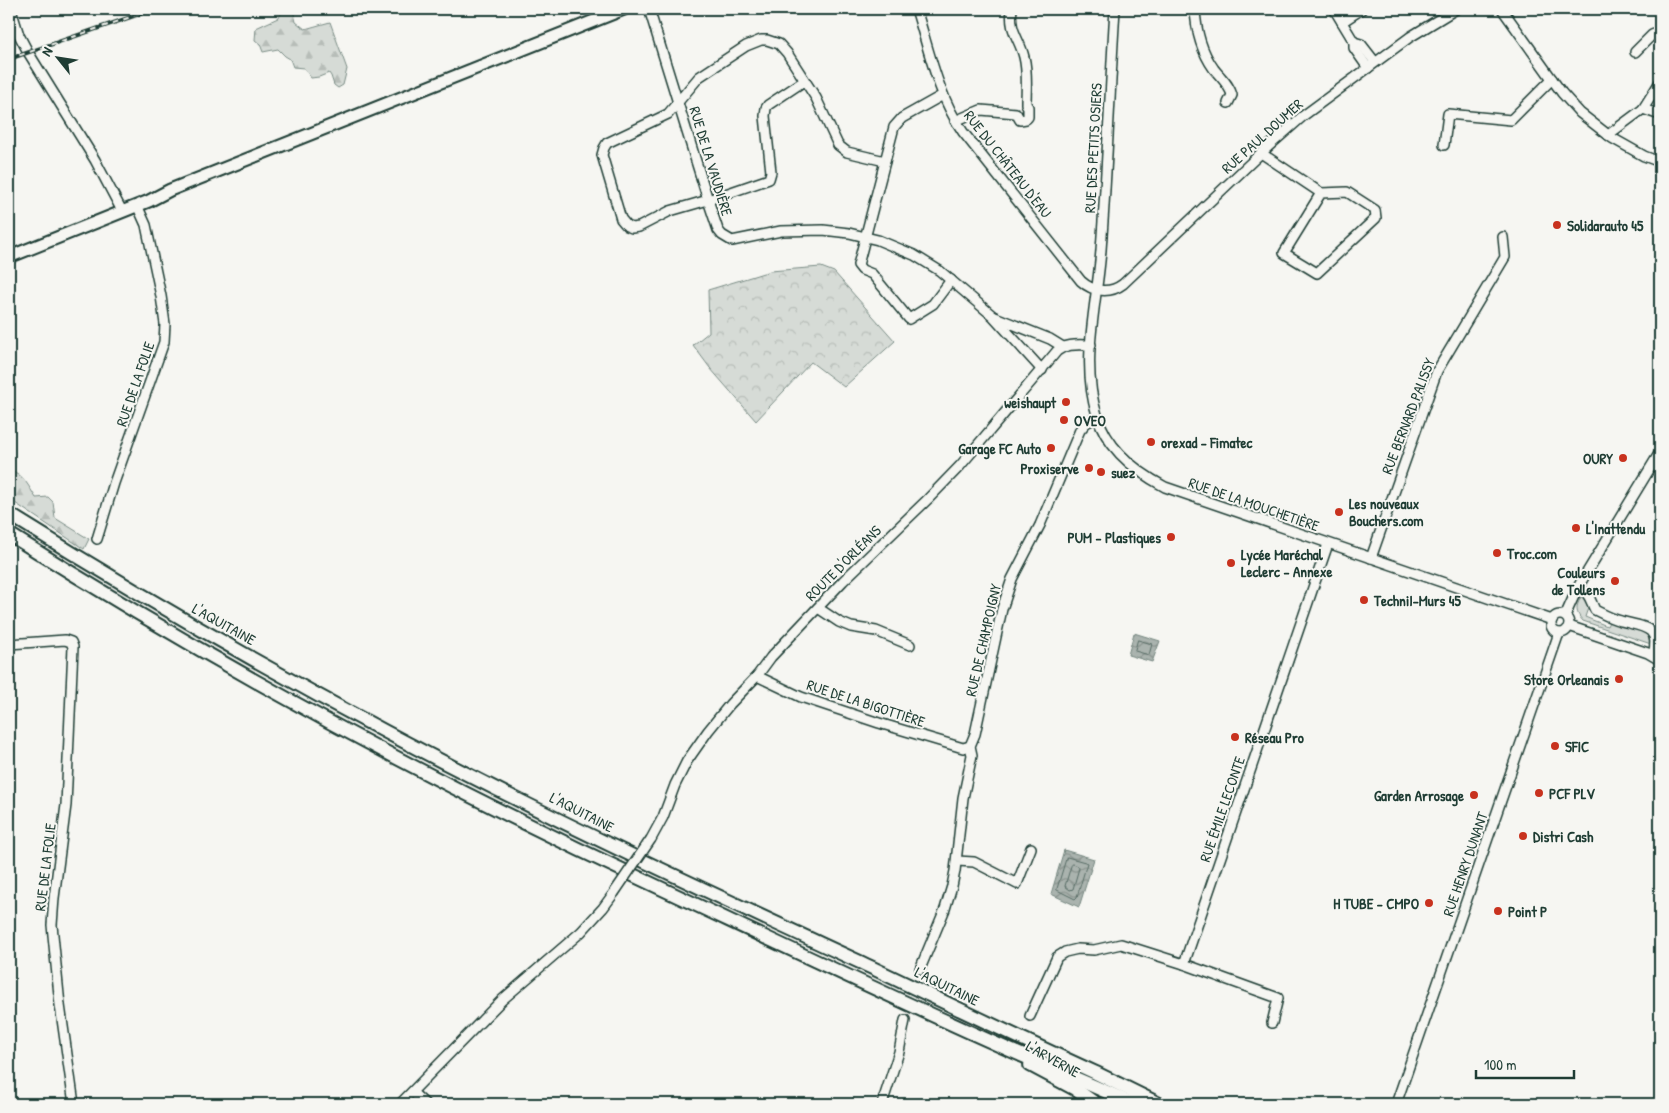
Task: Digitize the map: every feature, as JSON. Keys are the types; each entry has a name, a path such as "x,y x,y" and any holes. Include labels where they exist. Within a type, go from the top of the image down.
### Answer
{"highway":[{"name":"L'AQUITAINE","path":"9,514 185,622 352,714 461,771 662,870 1159,1104"},
{"name":"L'AQUITAINE","path":"9,534 160,626 291,701 380,749 516,818 654,885 994,1043 1133,1104"},
{"name":"L'ARVERNE","path":"994,1043 1047,1076 1075,1089 1096,1104"}],"main road":[{"path":"9,257 345,119 624,9"}],"street":[{"path":"11,9 19,35 28,52 95,160 122,211"},
{"name":"RUE DE LA VAUDIÈRE","path":"650,9 708,200 718,230 722,235 732,241 764,234 798,230 836,231 865,236 890,244 929,264 951,280 993,316 1042,370"},
{"name":"RUE DU CHÂTEAU D'EAU","path":"916,9 943,95 955,121 1081,281 1097,289"},
{"path":"955,121 981,110 1016,113 1017,110 1026,104 1027,73 1024,56 1012,25 1012,9"},
{"name":"RUE DES PETITS OSIERS","path":"1097,289 1101,252 1115,9"},
{"path":"1195,9 1199,40 1205,54 1213,68 1230,87 1232,95 1228,103"},
{"path":"1334,9 1354,42 1354,48 1371,65"},
{"path":"1342,22 1362,9"},
{"name":"RUE PAUL DOUMER","path":"1097,289 1106,292 1112,291 1123,284 1261,153 1303,116 1410,37 1456,9"},
{"path":"1502,9 1562,93 1580,113 1608,135 1644,156 1660,162"},
{"path":"1635,52 1652,35 1660,32"},
{"path":"804,81 766,108 765,116 771,172 769,179 670,211 639,227 632,228 627,226 621,219 602,154 604,148 612,140 668,114 699,77 746,46 761,40 774,42 784,49 821,107 838,145 847,152 885,161"},
{"path":"1444,146 1448,114 1511,120 1552,79"},
{"path":"1608,135 1643,109 1660,83"},
{"path":"943,95 898,121 894,127 858,262 862,270 872,274 908,319 932,304 951,280"},
{"path":"1643,109 1660,115"},
{"path":"1261,153 1321,193 1347,192 1375,210 1376,218 1317,273 1284,253 1321,193"},
{"name":"RUE DE LA FOLIE","path":"98,539 114,483 150,386 164,342 165,324 161,296 146,225 137,205"},
{"name":"RUE BERNARD PALISSY","path":"1371,558 1437,370 1505,257 1503,237"},
{"name":"RUE DE LA MOUCHETIÈRE","path":"1097,289 1090,345 1090,384 1097,417 1108,438 1133,468 1174,491 1552,620"},
{"name":"RUE DE LA VAUDIÈRE","path":"993,316 1050,339 1063,347"},
{"path":"1063,347 1069,345 1090,345"},
{"name":"ROUTE D'ORLÉANS","path":"400,1104 502,1000 581,932 614,893 650,839 663,817 679,776 696,747 730,704 757,676 771,657 853,570 960,466 1063,347"},
{"name":"RUE DE CHAMPOIGNY","path":"920,969 950,896 963,798 972,755 970,746 976,734 1002,609 1012,579 1040,525 1080,430 1086,423 1097,417"},
{"path":"1565,616 1578,587 1660,452"},
{"name":"RUE ÉMILE LECONTE","path":"1184,964 1328,544"},
{"path":"1569,626 1656,657 1656,639 1652,631 1642,626 1612,618 1595,610 1590,596 1578,587"},
{"path":"818,608 851,627 876,631 910,645"},
{"path":"1559,615 1565,616 1569,620 1569,626 1564,632 1559,633 1552,628 1552,620 1559,615"},
{"name":"RUE HENRY DUNANT","path":"1396,1104 1559,633"},
{"name":"RUE DE LA FOLIE","path":"9,644 62,640 71,642 74,650 66,805 54,898 53,936 74,1104"},
{"name":"RUE DE LA BIGOTTIÈRE","path":"757,676 801,697 960,747 966,748 970,746"},
{"path":"956,860 974,862 1017,884 1031,848"},
{"path":"1030,1016 1057,957 1065,952 1078,949 1094,950 1121,944 1184,964 1278,998 1272,1023"},
{"path":"882,1104 898,1052 905,1020"},
{"path":"412,1092 425,1104"}],"green space":[{"path":"285,9 293,10 296,22 305,29 330,22 347,69 343,85 338,88 334,85 329,73 311,78 304,68 293,67 290,59 278,49 263,52 260,44 255,40 256,28 278,18"},
{"path":"821,267 834,272 895,341 844,387 811,362 756,421 710,368 693,345 709,332 708,290 770,271"},
{"path":"9,470 22,477 36,498 48,497 53,502 55,518 89,539 84,549 9,499"},
{"path":"1583,594 1590,602 1585,617 1607,626 1610,620 1641,628 1651,636 1651,644 1583,621 1578,614 1577,608"}],"water":[{"path":"1134,633 1160,641 1152,662 1128,655"},
{"path":"1064,850 1094,859 1079,907 1051,894"}],"railway":[{"path":"9,59 154,9"}],"place":[{"name":"Solidarauto 45","path":"1557,225"},
{"name":"weishaupt","path":"1066,402"},
{"name":"OVEO","path":"1064,420"},
{"name":"orexad - Fimatec","path":"1151,442"},
{"name":"Garage FC Auto","path":"1051,448"},
{"name":"OURY","path":"1623,458"},
{"name":"Proxiserve","path":"1089,468"},
{"name":"suez","path":"1101,472"},
{"name":"Les nouveaux Bouchers.com","path":"1339,512"},
{"name":"L'Inattendu","path":"1576,528"},
{"name":"PUM - Plastiques","path":"1171,537"},
{"name":"Troc.com","path":"1497,553"},
{"name":"Lycée Maréchal Leclerc - Annexe","path":"1231,563"},
{"name":"Couleurs de Tollens","path":"1615,581"},
{"name":"TechniI-Murs 45","path":"1364,600"},
{"name":"Store Orleanais","path":"1619,679"},
{"name":"Réseau Pro","path":"1235,737"},
{"name":"SFIC","path":"1555,746"},
{"name":"PCF PLV","path":"1539,793"},
{"name":"Garden Arrosage","path":"1474,795"},
{"name":"Distri Cash","path":"1523,836"},
{"name":"H TUBE - CMPO","path":"1429,903"},
{"name":"Point P","path":"1498,911"}]}
